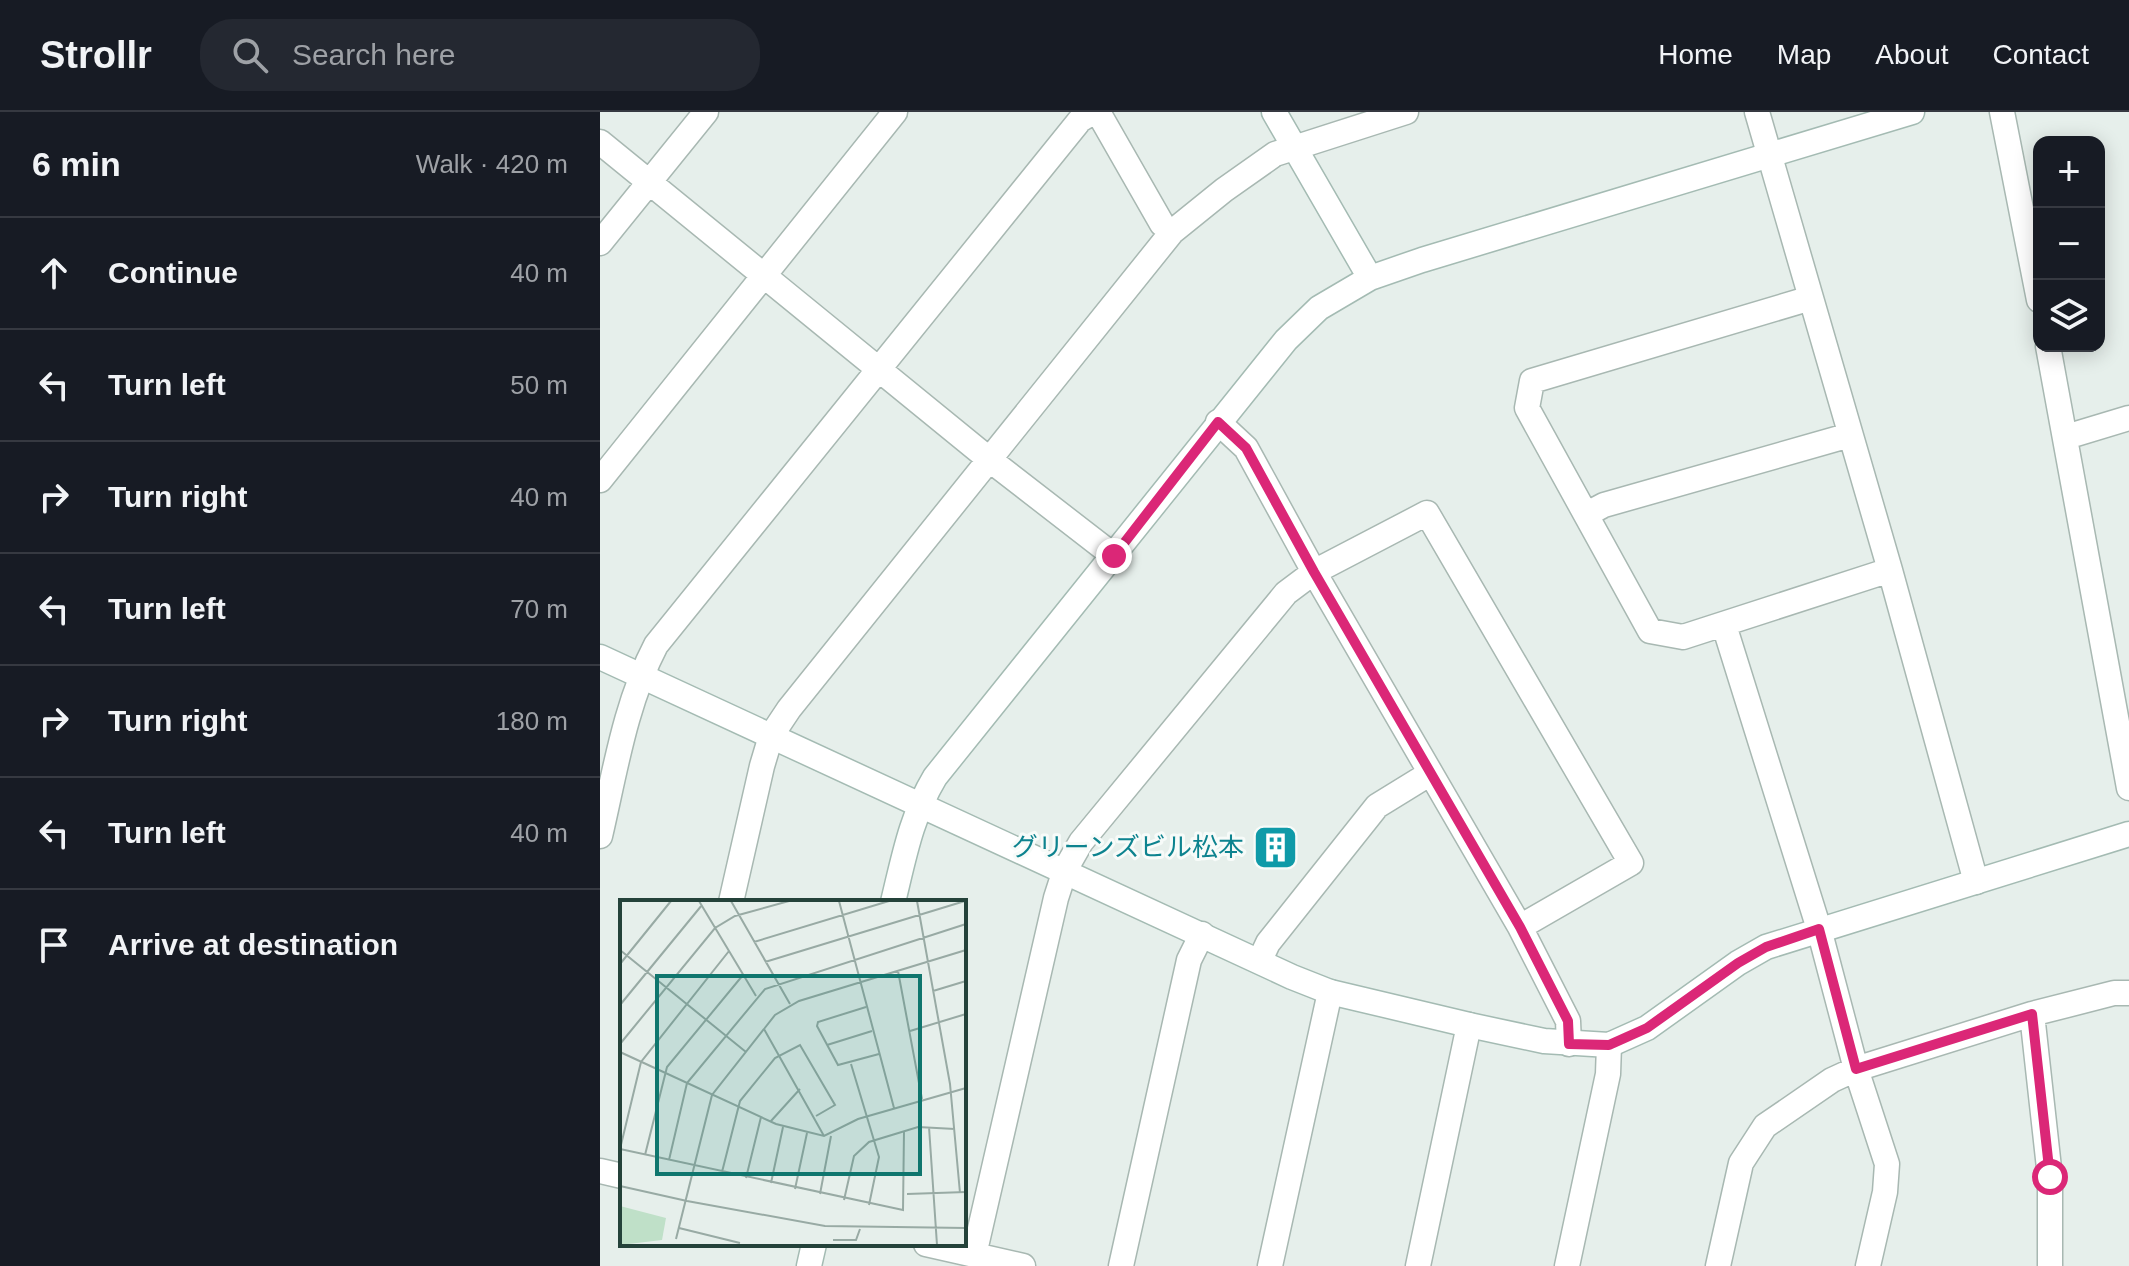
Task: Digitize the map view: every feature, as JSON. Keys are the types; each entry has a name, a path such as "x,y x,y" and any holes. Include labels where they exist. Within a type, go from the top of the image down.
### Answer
{"street":[{"path":"600,243 706,112"},
{"path":"600,480 895,112"},
{"path":"600,836 640,675 656,645 1080,120 1096,112 1162,224 1172,232"},
{"path":"1274,112 1370,278"},
{"path":"731,900 771,736 789,709 1172,232 1275,154 1406,112"},
{"path":"1757,112 1890,570 1976,882"},
{"path":"893,900 919,803 935,777 1218,422 1286,340 1319,308 1370,278 1912,112"},
{"path":"2002,112 2035,280"},
{"path":"600,142 765,274 877,369 1114,556"},
{"path":"1811,298 1532,381 1527,408 1650,631 1683,637 1890,570"},
{"path":"2049,352 2129,788"},
{"path":"2066,437 2129,418"},
{"path":"1218,422 1246,448 1429,774 1520,927 1568,1021 1569,1044"},
{"path":"1587,514 1604,505 1850,435"},
{"path":"974,1255 1056,898 1065,870 1081,842 1286,593 1314,572 1427,513 1631,863 1520,927"},
{"path":"1724,625 1819,929 1856,1069 1887,1164 1885,1192 1868,1266"},
{"path":"600,657 1292,977 1330,992 1469,1025 1569,1044 1609,1045 1647,1028 1738,963 1766,947 2129,834"},
{"path":"1260,960 1268,943 1377,806 1429,774"},
{"path":"1121,1266 1189,960 1202,934"},
{"path":"1270,1266 1330,992"},
{"path":"1718,1266 1741,1163 1765,1126 1832,1080 1856,1069 2032,1014 2114,993 2129,993"},
{"path":"2032,1014 2050,1177 2050,1266"},
{"path":"1418,1266 1469,1025"},
{"path":"1567,1266 1608,1074 1609,1045"},
{"path":"600,1171 620,1176"},
{"path":"809,1266 814,1246"},
{"path":"935,1246 1023,1266"}],"place":[{"name":"グリーンズビル松本","path":"1275,847"}],"route":[{"path":"1114,556 1218,422 1246,448 1429,774 1520,927 1568,1021 1569,1044 1609,1045 1647,1028 1738,963 1766,947 1819,929 1856,1069 2032,1014 2050,1177"}]}
